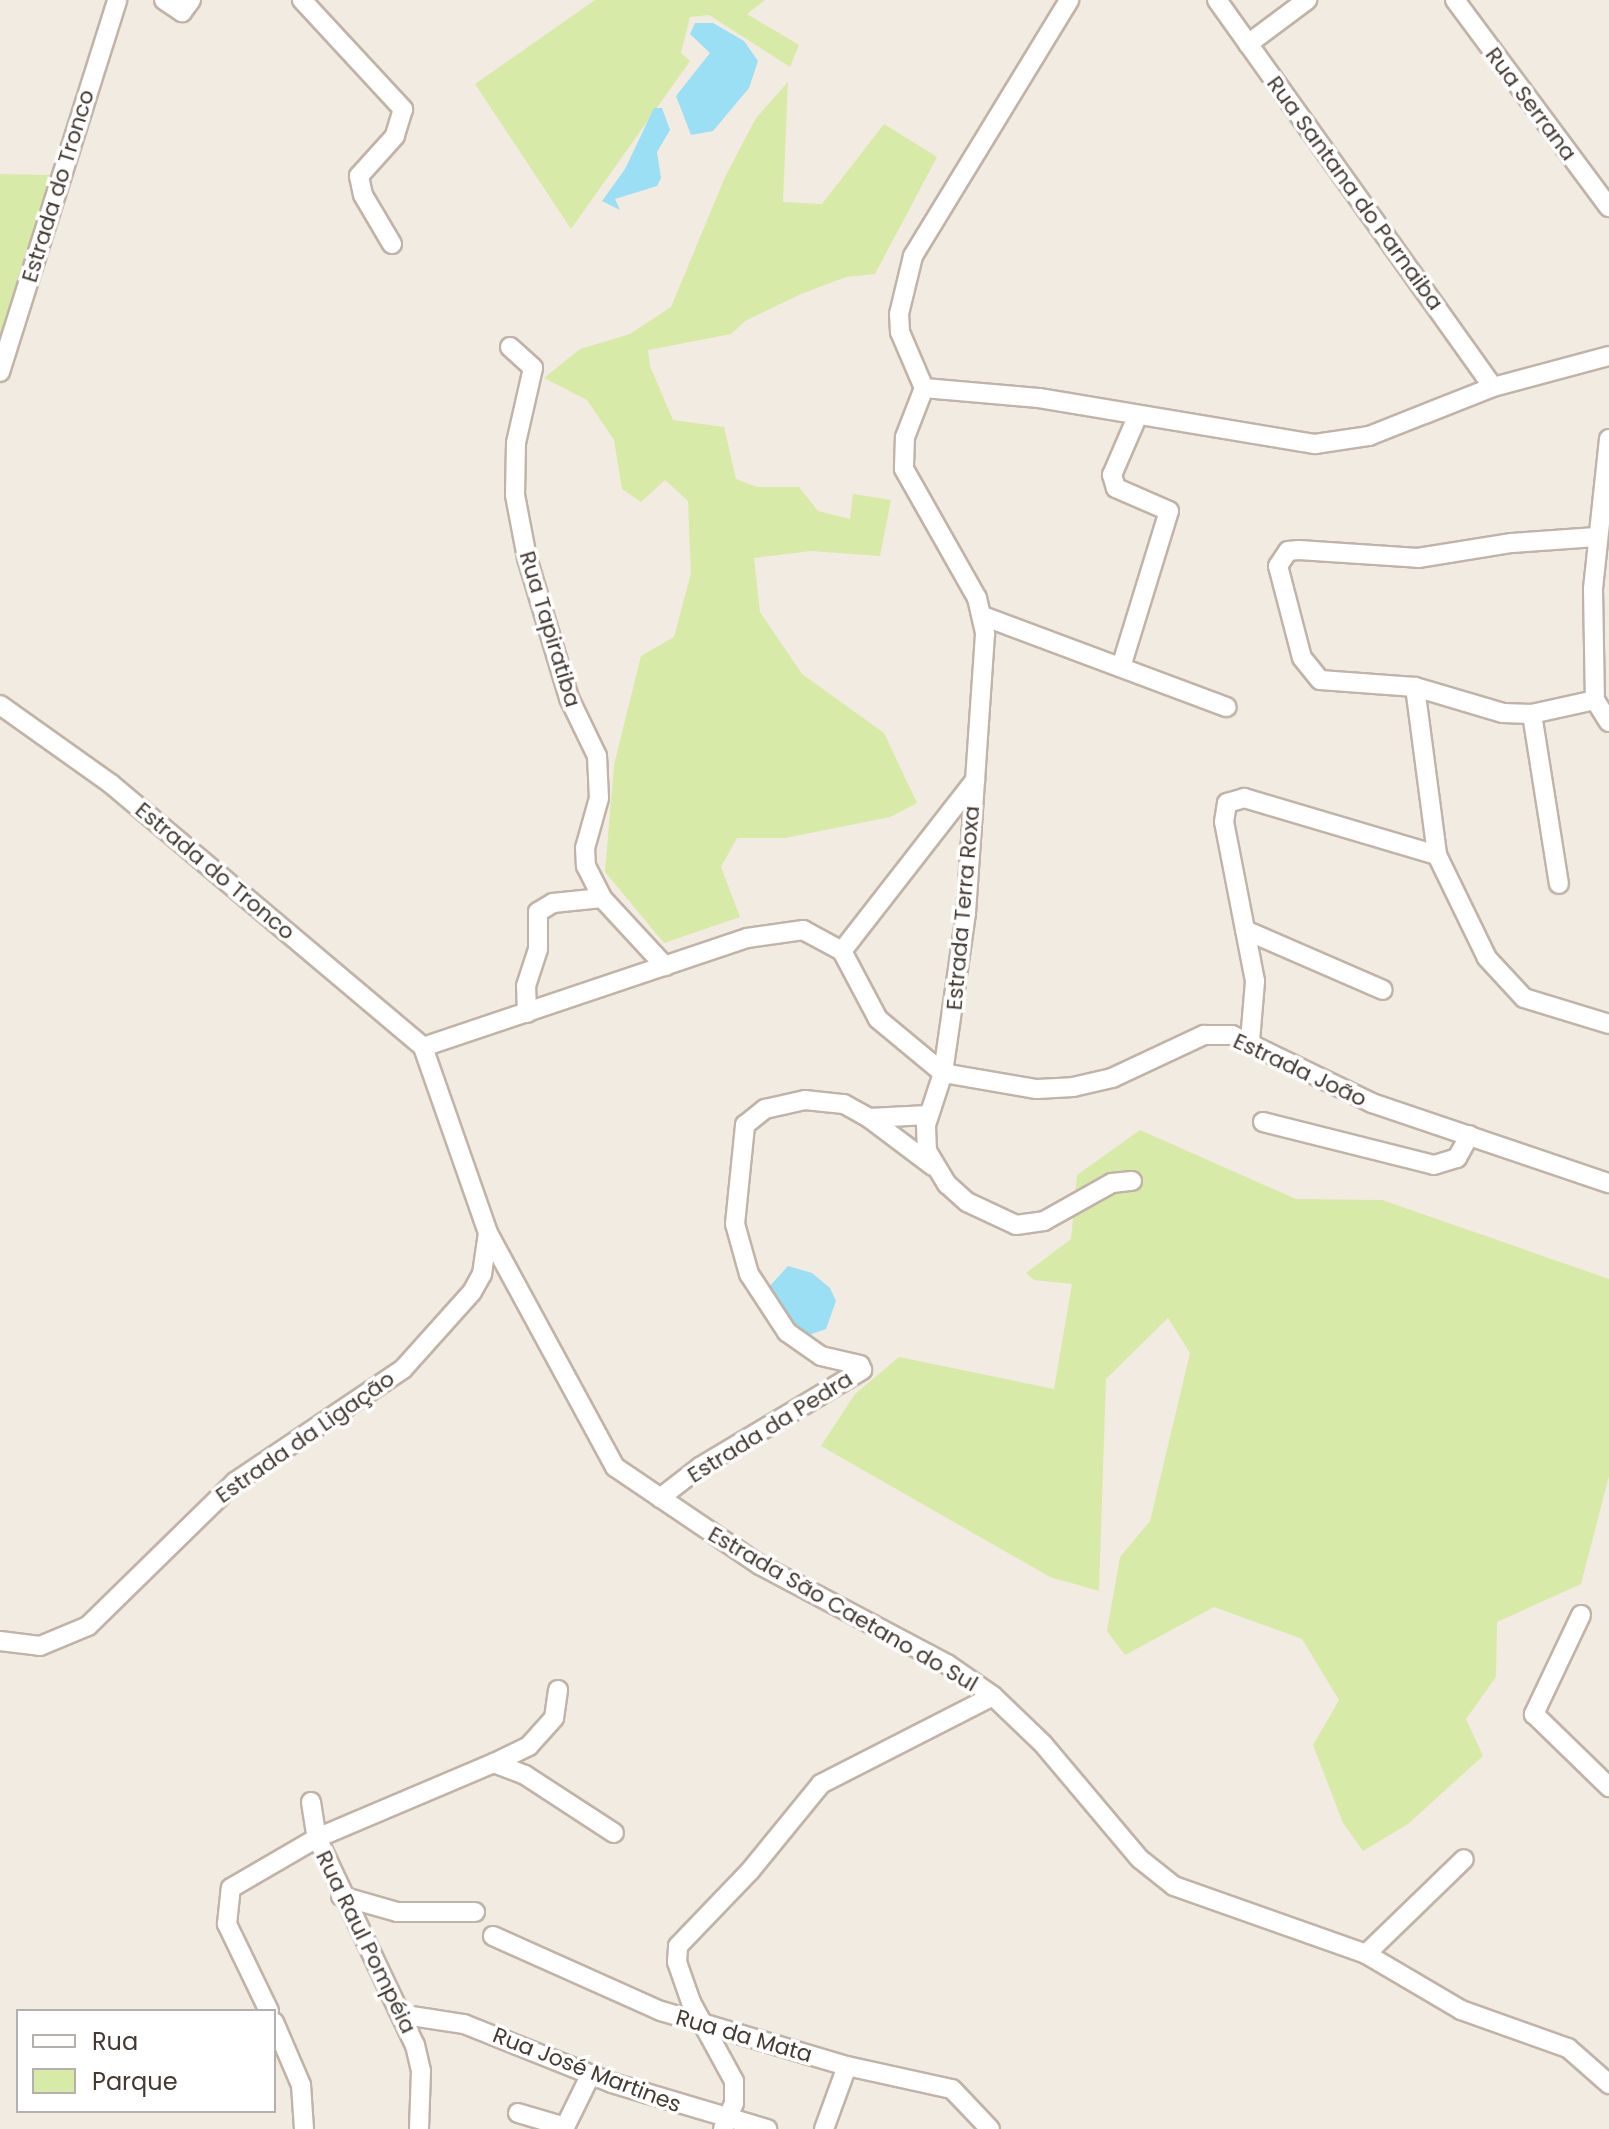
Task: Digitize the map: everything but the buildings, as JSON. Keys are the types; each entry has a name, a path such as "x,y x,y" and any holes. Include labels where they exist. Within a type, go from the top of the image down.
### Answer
{"street":[{"name":"Estrada do Tronco","path":"0,372 117,0"},
{"path":"164,0 182,12 191,0"},
{"path":"302,0 398,98 403,119 392,141 359,176 363,195 392,244"},
{"path":"1069,0 913,256 899,314 900,332 924,388 983,391 1293,442 1344,442 1493,387 1609,356"},
{"name":"Rua Santana do Parnaiba","path":"1217,0 1493,387"},
{"path":"1248,44 1307,0"},
{"name":"Rua Serrana","path":"1455,0 1609,207"},
{"name":"Rua Tapiratiba","path":"510,347 533,368 516,443 515,495 550,640 576,716 597,756 599,798 585,848 586,866 602,898 665,966"},
{"name":"Estrada Terra Roxa","path":"924,388 905,437 904,469 983,616 985,664 965,926 943,1073 928,1115"},
{"path":"1121,667 1169,511 1116,488 1112,475 1138,415"},
{"path":"1609,439 1600,541 1601,588 1595,700 1609,722"},
{"path":"1595,700 1532,714 1503,713 1415,687 1334,684 1309,672 1280,579 1281,557 1299,550 1418,558 1512,543 1600,541"},
{"path":"983,616 1227,707"},
{"path":"1415,687 1437,855 1487,958 1524,998 1609,1024"},
{"name":"Estrada do Tronco","path":"0,705 111,784 423,1047"},
{"path":"1532,714 1559,884"},
{"path":"842,951 975,780"},
{"path":"1250,1041 1255,981 1223,811 1234,798 1437,855"},
{"path":"527,1013 538,912 553,903 602,898"},
{"path":"488,1233 423,1047 665,966 787,929 824,937 842,951 878,1019 943,1073"},
{"path":"1245,930 1383,990"},
{"name":"Estrada João","path":"943,1073 1037,1089 1073,1087 1112,1078 1204,1035 1250,1041 1345,1092 1609,1183"},
{"name":"Estrada da Pedra","path":"660,1498 700,1467 862,1370 860,1365 821,1356 787,1332 749,1274 735,1224 741,1141 752,1117 785,1103 825,1100 869,1118 928,1115"},
{"path":"928,1115 925,1136 933,1166"},
{"path":"869,1118 933,1166 967,1202 1016,1225 1044,1221 1112,1183 1132,1181"},
{"path":"1263,1122 1434,1165 1457,1158 1470,1135"},
{"name":"Estrada São Caetano do Sul","path":"488,1233 615,1467 801,1590 947,1664 993,1696 1043,1744 1158,1875 1219,1903 1366,1954 1461,2010 1568,2048 1609,2084"},
{"name":"Estrada da Ligação","path":"0,1641 40,1646 88,1626 235,1482 403,1369 472,1292 482,1274 488,1233"},
{"path":"1581,1615 1534,1714 1609,1787"},
{"path":"268,2009 227,1924 226,1899 240,1879 317,1838 529,1746 554,1718 558,1690"},
{"path":"726,2125 734,2081 702,2024 680,1972 678,1946 750,1871 821,1784 993,1696"},
{"path":"494,1763 525,1775 614,1833"},
{"name":"Rua Raul Pompéia","path":"311,1802 317,1838 341,1896 405,2015 421,2071 419,2129"},
{"path":"1366,1954 1464,1859"},
{"path":"341,1896 397,1912 475,1912"},
{"name":"Rua da Mata","path":"493,1936 576,1969 639,2003 847,2066 952,2089 990,2129"},
{"name":"Rua José Martines","path":"405,2015 490,2033 726,2125 767,2129"},
{"path":"276,2027 301,2085 304,2129"},
{"path":"824,2129 847,2066"},
{"path":"518,2113 565,2127 591,2074"}],"green space":[{"path":"595,0 765,0 747,14 799,45 790,67 709,15 690,17 681,53 690,61 571,229 475,84"},
{"path":"788,82 783,202 822,204 884,124 937,157 875,274 846,277 801,294 745,321 731,334 648,350 650,366 673,420 724,427 736,479 757,487 799,487 818,511 850,519 853,494 891,500 880,556 811,551 754,558 760,612 802,674 884,733 917,803 890,817 785,838 737,838 721,867 740,917 664,943 605,872 614,765 641,656 674,637 691,573 688,501 665,480 641,502 622,489 614,440 587,400 544,378 580,349 630,334 671,307 725,177 756,118"},
{"path":"0,174 51,175 0,339"},
{"path":"1140,1130 1296,1199 1382,1200 1609,1279 1609,1476 1581,1584 1497,1622 1496,1677 1466,1719 1483,1756 1408,1824 1363,1851 1343,1823 1313,1745 1339,1700 1302,1639 1214,1607 1125,1655 1107,1631 1120,1557 1150,1521 1190,1353 1168,1318 1106,1379 1099,1591 1050,1577 821,1446 855,1394 899,1357 1054,1389 1072,1284 1034,1280 1026,1273 1071,1239 1077,1175"}],"water":[{"path":"695,23 713,23 744,41 758,61 749,88 713,131 691,135 676,96 710,53 690,34"},
{"path":"654,108 662,108 670,130 657,152 661,178 657,186 615,199 620,210 602,201 625,169"},
{"path":"788,1266 812,1273 830,1288 836,1301 826,1329 800,1338 768,1288"}]}
